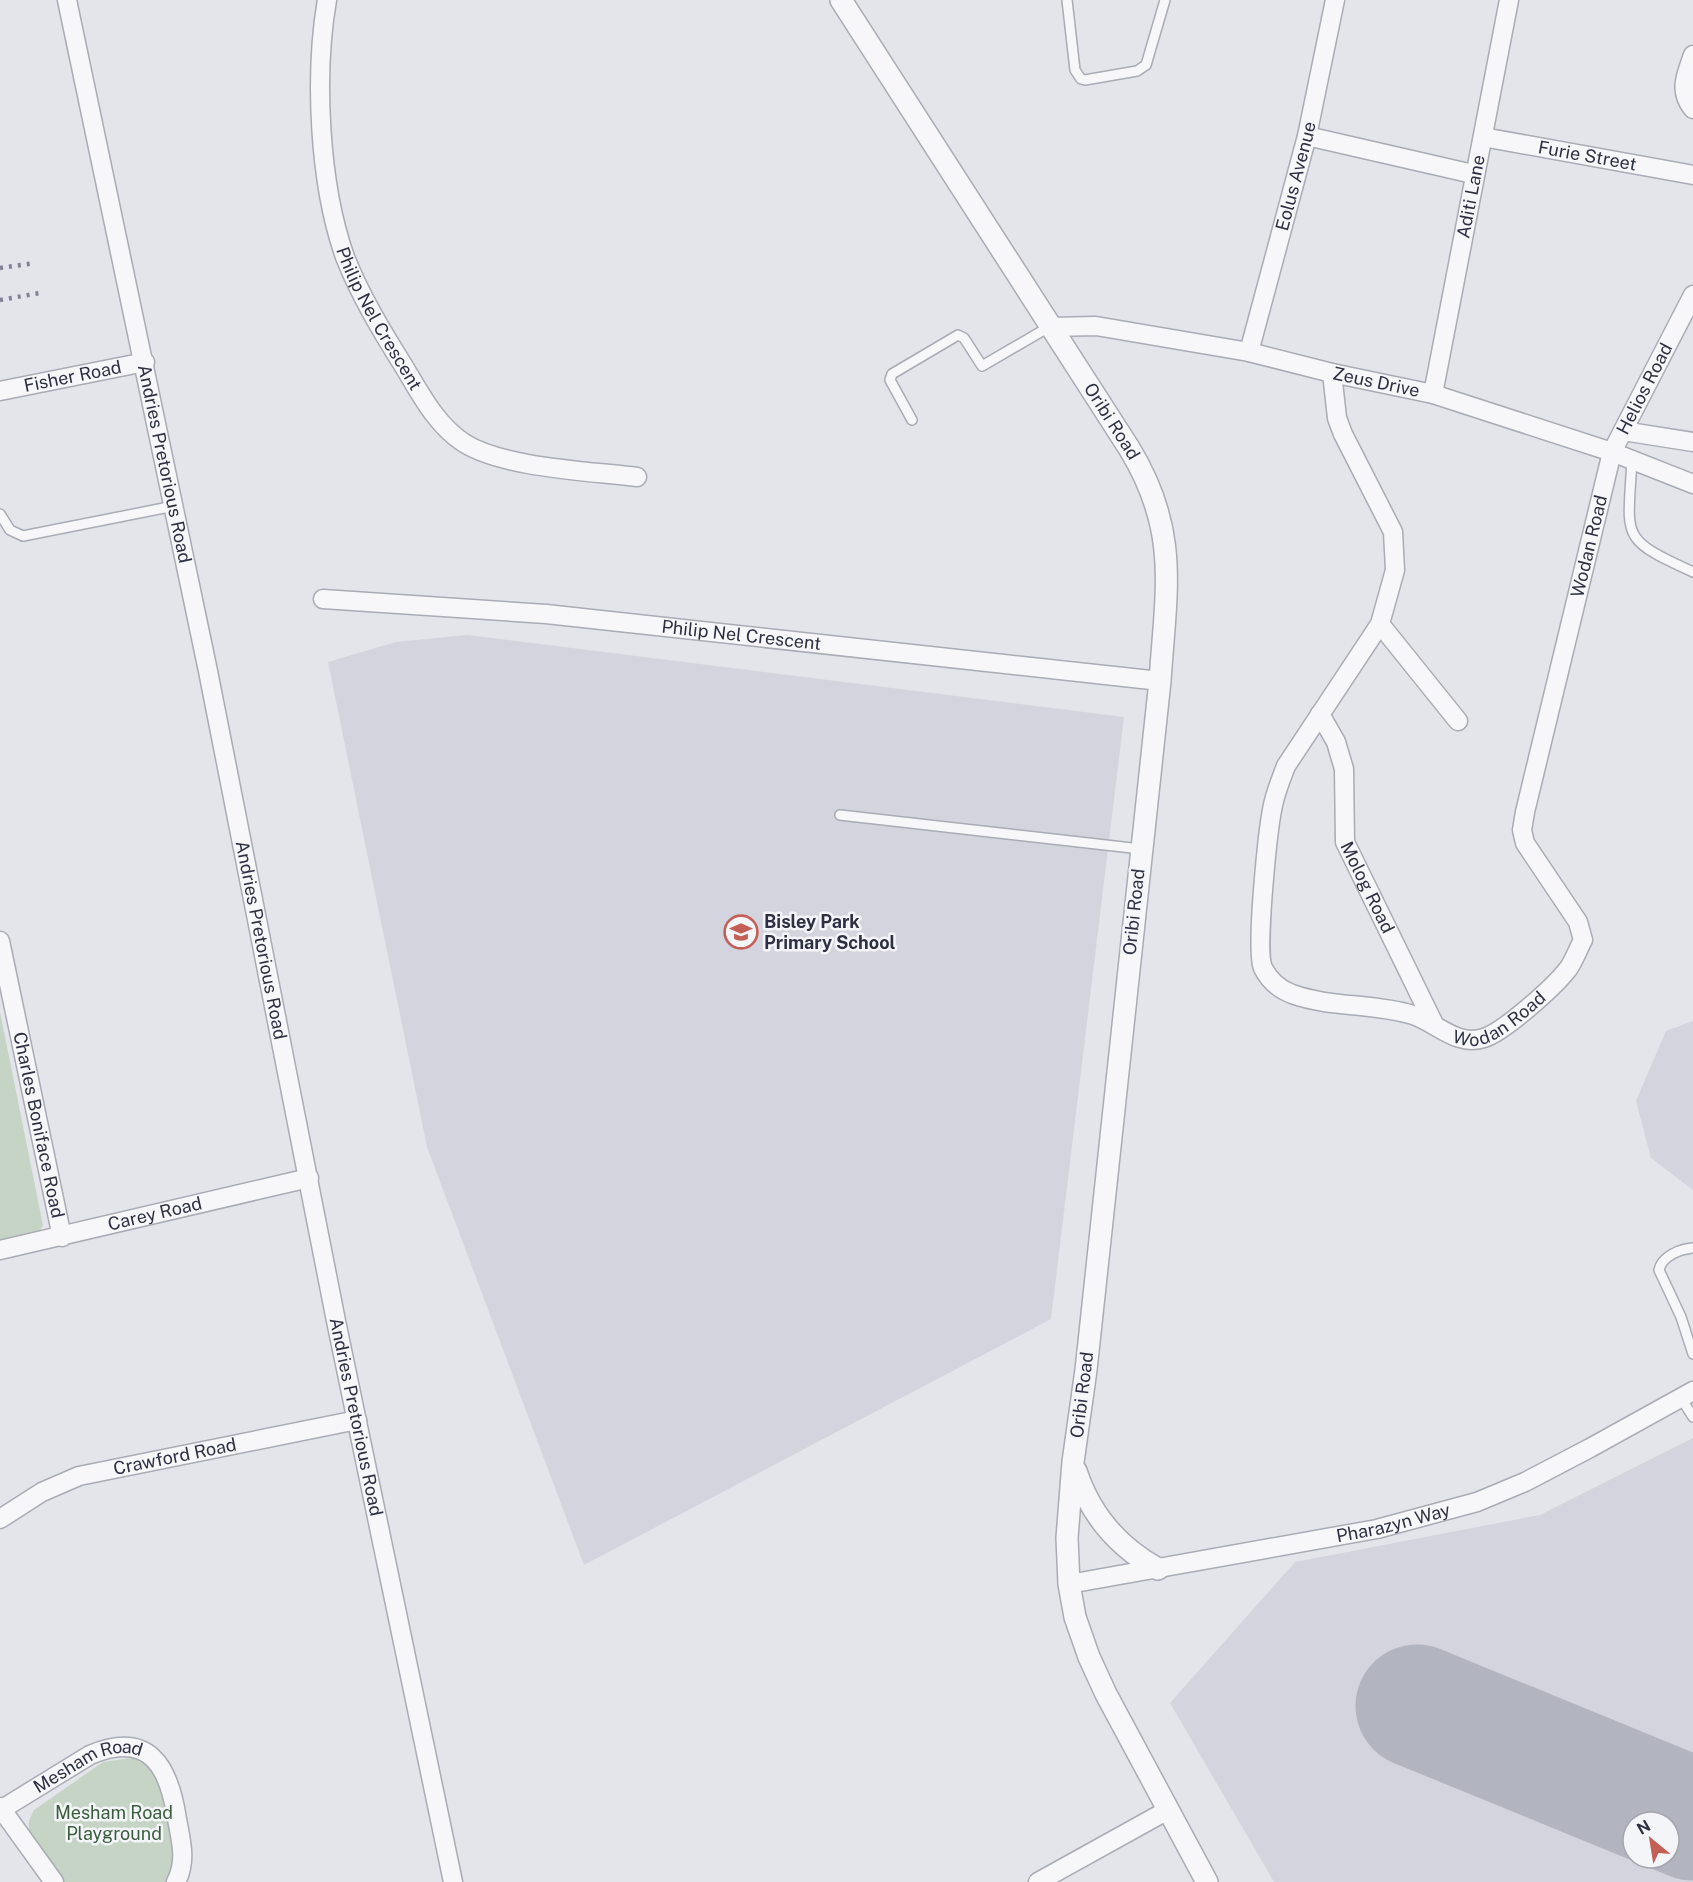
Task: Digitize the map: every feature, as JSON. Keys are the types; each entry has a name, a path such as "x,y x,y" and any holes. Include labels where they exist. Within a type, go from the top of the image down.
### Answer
{"street":[{"name":"Andries Pretorious Road","path":"67,0 145,362 357,1420 453,1882"},
{"name":"Philip Nel Crescent","path":"327,0 320,52 323,145 328,191 345,256 377,323 424,400 449,431 465,443 493,457 637,477"},
{"name":"Oribi Road","path":"841,0 1129,448 1155,498 1165,542 1167,578 1160,681 1086,1370 1073,1462 1067,1538 1069,1584 1075,1617 1089,1657 1207,1882"},
{"name":"Eolus Avenue","path":"1249,352 1307,136 1335,0"},
{"name":"Aditi Lane","path":"1433,394 1473,174 1483,137 1509,0"},
{"path":"1693,56 1684,83 1684,95 1693,109"},
{"path":"1307,136 1473,174"},
{"name":"Furie Street","path":"1483,137 1693,175"},
{"name":"Helios Road","path":"1612,452 1693,295"},
{"name":"Zeus Drive","path":"1050,327 1096,327 1249,352 1332,374 1433,394 1612,452 1693,484"},
{"name":"Fisher Road","path":"0,391 145,362"},
{"name":"Wodan Road","path":"1332,374 1337,418 1343,434 1393,532 1395,570 1380,624 1286,766 1272,806 1259,938 1262,966 1272,982 1290,994 1307,999 1391,1010 1432,1022 1457,1038 1466,1040 1484,1038 1528,1008 1568,969 1582,940 1578,922 1531,853 1522,830 1612,452"},
{"path":"1623,431 1693,442"},
{"name":"Philip Nel Crescent","path":"323,599 546,614 1160,681"},
{"path":"1380,624 1458,721"},
{"name":"Molog Road","path":"1320,714 1336,742 1344,769 1345,842 1432,1022"},
{"name":"Charles Boniface Road","path":"0,941 62,1237"},
{"name":"Carey Road","path":"0,1250 309,1178"},
{"name":"Pharazyn Way","path":"1069,1584 1377,1529 1477,1502 1572,1458 1690,1391"},
{"name":"Crawford Road","path":"0,1519 42,1492 79,1476 357,1420"},
{"path":"1073,1462 1089,1501 1109,1532 1136,1557 1158,1569"},
{"name":"Mesham Road","path":"1,1808 90,1755 106,1748 119,1745 143,1749 161,1767 173,1792 183,1854 176,1882"},
{"path":"1,1808 54,1882"},
{"path":"1038,1882 1168,1810"}],"lane":[{"path":"1067,0 1075,70 1081,79 1085,80 1137,71 1146,65 1165,0"},
{"path":"912,420 890,380 892,374 958,335 964,338 982,366 1050,327"},
{"path":"1632,459 1629,521 1633,536 1644,548 1693,572"},
{"path":"0,514 10,530 23,536 174,506"},
{"path":"840,815 1141,849"},
{"path":"1693,1248 1670,1255 1660,1265 1659,1270 1681,1317 1693,1354"},
{"path":"1690,1391 1693,1417"}],"shaded area":[{"name":"Bisley Park Primary School","path":"467,635 1124,717 1051,1319 584,1565 427,1147 328,662 396,642"},
{"path":"1693,1021 1693,1190 1651,1158 1636,1101 1666,1031"},
{"path":"1693,1438 1693,1882 1274,1882 1170,1703 1295,1562 1540,1515"}],"green space":[{"path":"0,1012 43,1225 37,1236 0,1240"},
{"name":"Mesham Road Playground","path":"138,1757 155,1767 165,1789 179,1862 170,1882 63,1882 29,1831 29,1821 34,1810 103,1762"}],"runway":[{"path":"1417,1706 1693,1819"}],"railway":[{"path":"0,268 35,263"},
{"path":"0,300 40,293"}],"place":[{"name":"Bisley Park Primary School","path":"741,932"}]}
